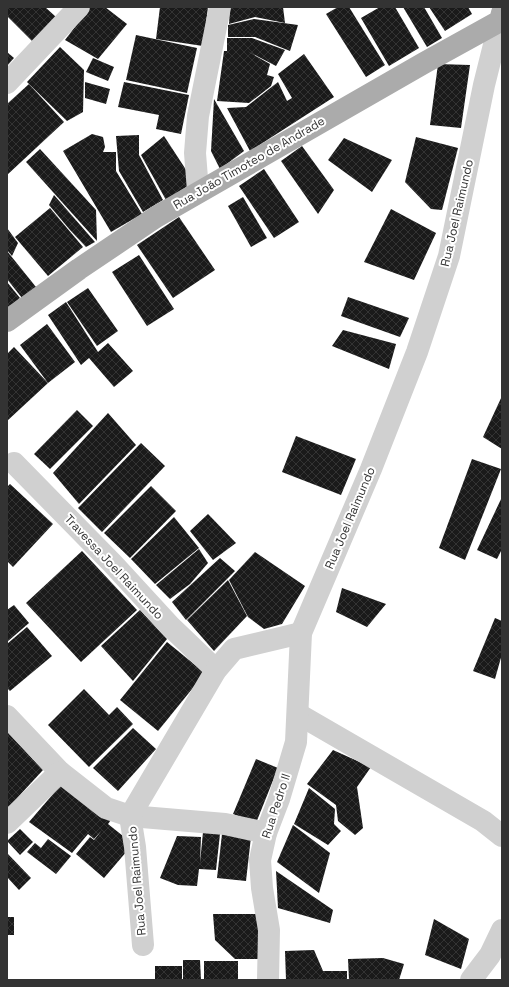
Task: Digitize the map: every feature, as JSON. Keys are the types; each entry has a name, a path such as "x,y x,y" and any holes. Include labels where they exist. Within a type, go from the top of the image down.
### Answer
{"main road":[{"name":"Rua João Timoteo de Andrade","path":"7,321 79,269 156,217 198,191 501,17"}],"street":[{"path":"7,83 79,7"},
{"path":"198,191 195,153 198,116 220,7"},
{"name":"Rua Joel Raimundo","path":"143,945 135,847 130,816 216,670 234,649 301,632 371,469 417,352 449,256 493,87 501,17"},
{"name":"Travessa Joel Raimundo","path":"14,463 113,564 170,626 216,670"},
{"name":"Rua Pedro II","path":"268,980 269,930 262,888 260,860 266,833 279,798 296,742 301,632"},
{"path":"298,714 483,821 502,836"},
{"path":"7,716 60,772 106,808 130,816 225,824 266,833"},
{"path":"7,823 60,772"},
{"path":"471,980 496,960 502,930"}],"building":[{"path":"7,7 45,7 56,17 32,41 7,16"},
{"path":"90,7 105,7 127,24 98,59 65,40"},
{"path":"160,7 208,7 203,46 156,39"},
{"path":"230,7 283,7 285,23 255,17 229,24"},
{"path":"338,7 349,7 385,65 366,77 326,14"},
{"path":"380,7 395,7 419,48 389,66 361,18"},
{"path":"403,7 424,7 442,38 427,47"},
{"path":"429,7 468,7 472,14 445,31"},
{"path":"254,19 298,25 290,51 255,37 228,37 228,25"},
{"path":"136,35 197,48 187,93 126,80"},
{"path":"227,38 252,38 285,50 276,66 247,51 270,64 267,75 274,77 271,86 249,103 217,101 224,51 227,51"},
{"path":"60,47 84,70 83,112 67,121 27,82"},
{"path":"7,52 14,58 7,66"},
{"path":"304,54 334,97 250,151 227,108 246,107 278,82 287,101 292,98 278,74"},
{"path":"93,58 114,67 108,81 86,72"},
{"path":"438,64 470,65 461,128 430,125"},
{"path":"85,82 110,89 106,104 85,98"},
{"path":"124,82 189,95 181,134 156,129 159,115 118,107"},
{"path":"29,84 64,122 7,175 7,104"},
{"path":"214,99 244,151 220,169 211,151"},
{"path":"92,134 103,137 105,147 103,152 116,152 116,171 142,214 111,232 63,151"},
{"path":"139,135 139,155 163,200 143,212 119,171 116,136"},
{"path":"164,136 194,182 166,200 141,155"},
{"path":"416,137 458,148 442,210 431,209 405,182"},
{"path":"344,138 392,160 372,192 328,160"},
{"path":"302,146 334,190 318,214 281,161"},
{"path":"40,149 96,210 97,241 26,162"},
{"path":"264,169 299,222 274,238 239,186"},
{"path":"54,195 95,242 86,247 70,230 49,205"},
{"path":"243,197 267,238 251,247 228,206"},
{"path":"50,208 83,247 48,276 15,237"},
{"path":"391,209 436,233 414,280 364,262"},
{"path":"179,217 215,270 173,298 137,245"},
{"path":"7,228 18,243 12,256 7,250"},
{"path":"7,251 36,287 22,298 7,279"},
{"path":"139,255 174,309 147,326 112,272"},
{"path":"7,282 20,298 7,309"},
{"path":"88,288 118,331 97,346 67,302"},
{"path":"348,297 409,318 400,337 341,316"},
{"path":"66,302 98,352 108,343 133,371 114,387 89,358 81,365 48,315"},
{"path":"47,324 75,362 48,383 20,345"},
{"path":"343,330 396,344 389,369 332,346"},
{"path":"14,347 48,383 7,421 7,354"},
{"path":"502,396 502,449 483,437"},
{"path":"77,410 93,426 50,469 34,454"},
{"path":"108,413 136,445 79,504 53,473"},
{"path":"296,436 356,459 341,495 282,472"},
{"path":"141,443 165,466 102,532 78,508"},
{"path":"472,459 501,469 465,560 439,548"},
{"path":"10,484 53,524 13,567 7,561 7,487"},
{"path":"151,486 176,511 130,558 104,533"},
{"path":"502,497 502,549 497,559 477,550"},
{"path":"208,514 236,543 213,560 190,531"},
{"path":"174,517 199,548 155,584 131,559"},
{"path":"199,549 208,563 190,584 170,599 156,585"},
{"path":"82,551 137,610 81,662 26,603"},
{"path":"255,552 305,586 282,624 264,629 248,617 229,580"},
{"path":"220,558 235,571 186,620 172,602"},
{"path":"228,580 247,616 214,651 187,620"},
{"path":"342,588 386,604 367,627 336,612"},
{"path":"14,605 29,623 7,642 7,610"},
{"path":"140,610 167,639 133,681 101,646"},
{"path":"495,618 502,621 502,654 495,679 473,671"},
{"path":"27,627 52,656 10,691 7,688 7,644"},
{"path":"167,642 205,673 158,731 120,700"},
{"path":"84,689 109,715 117,707 133,724 89,767 48,725"},
{"path":"133,728 156,749 118,791 93,768"},
{"path":"7,731 43,770 7,809"},
{"path":"333,750 371,767 357,787 363,828 355,835 338,821 336,805 307,784"},
{"path":"256,759 278,768 256,823 233,814"},
{"path":"65,780 111,820 108,824 133,844 104,878 76,854 90,837 94,840 102,830 94,839 88,834 72,853 29,822"},
{"path":"309,788 335,809 334,824 341,831 328,845 294,824"},
{"path":"293,825 330,853 319,893 277,862"},
{"path":"20,829 33,842 20,855 7,841"},
{"path":"203,832 220,834 216,870 199,869 197,886 178,885 160,878 177,836 201,837 200,863"},
{"path":"222,834 251,837 246,881 217,878"},
{"path":"48,839 71,856 56,874 27,852 35,843 41,848"},
{"path":"7,853 31,878 19,890 7,877"},
{"path":"276,871 333,910 330,923 278,908"},
{"path":"213,914 258,914 260,959 235,959 215,940"},
{"path":"7,917 14,917 14,935 7,935"},
{"path":"434,919 469,939 461,969 425,955"},
{"path":"314,950 323,971 347,971 347,980 286,980 285,951"},
{"path":"383,958 404,964 399,980 349,980 348,959"},
{"path":"183,960 200,960 201,980 183,980"},
{"path":"204,961 238,961 238,980 204,980"},
{"path":"155,966 182,966 182,980 155,980"}]}
